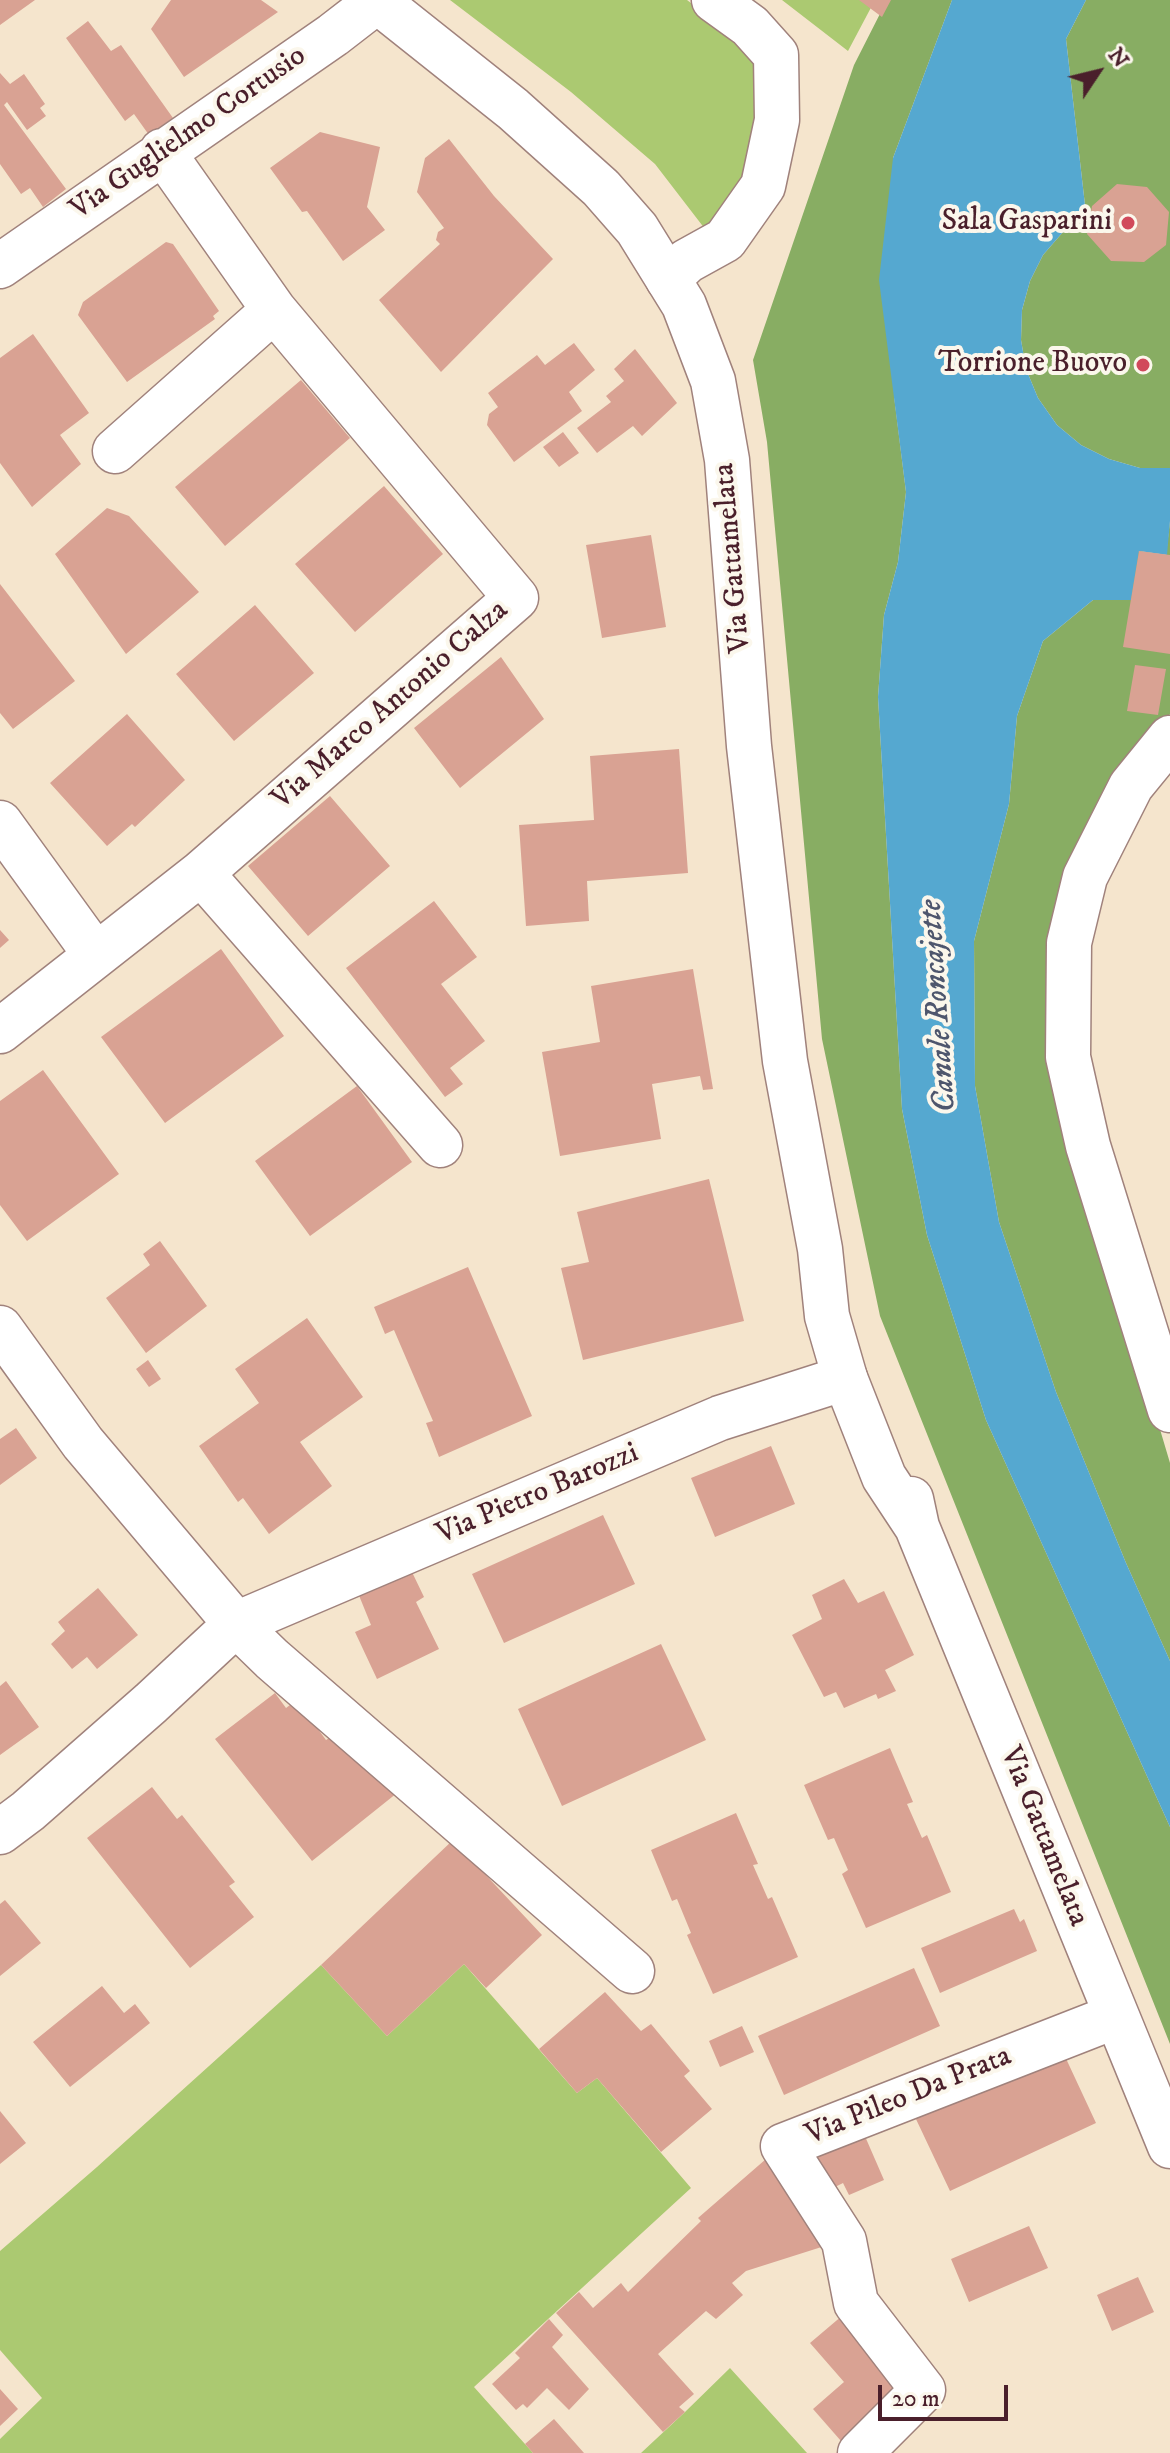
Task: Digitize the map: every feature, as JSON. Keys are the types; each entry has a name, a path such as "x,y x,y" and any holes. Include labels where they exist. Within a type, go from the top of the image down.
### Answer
{"street":[{"name":"Via Gattamelata","path":"377,0 513,109 601,188 637,229 684,305 713,381 727,460 749,746 785,1061 820,1249 827,1316 845,1378 884,1477 917,1527"},
{"name":"Via Guglielmo Cortusio","path":"0,266 333,35 377,0"},
{"path":"668,279 687,261 725,240 763,186 777,120 776,55 750,26 714,0"},
{"name":"Via Marco Antonio Calza","path":"0,1031 201,873 516,598 274,310 162,151"},
{"path":"115,451 274,310"},
{"path":"1170,738 1131,786 1085,877 1069,943 1068,1057 1088,1146 1170,1410"},
{"path":"0,823 95,954"},
{"path":"201,873 440,1145"},
{"name":"Via Gattamelata","path":"820,1249 853,1312 905,1465 917,1527 1170,2146"},
{"path":"0,1328 83,1443 236,1624 272,1659 632,1971"},
{"name":"Via Pietro Barozzi","path":"0,1832 128,1723 236,1624 720,1418 845,1378"},
{"name":"Via Pileo Da Prata","path":"860,2453 923,2390 856,2303 844,2241 783,2146 1116,2016"}],"green space":[{"path":"450,0 687,0 739,40 762,65 755,180 705,229 655,164 571,92"},
{"path":"782,0 875,0 848,51"},
{"path":"887,0 952,0 893,158 894,396 906,492 898,562 884,615 878,697 902,1109 927,1235 986,1420 1170,1827 1170,2044 880,1316 822,1039 767,442 753,360 854,65"},
{"path":"1086,0 1170,0 1170,468 1140,468 1109,459 1081,445 1057,425 1038,398 1026,369 1021,340 1022,310 1030,281 1043,255 1063,232 1086,214 1066,39"},
{"path":"1170,521 1170,714 1067,875 1049,1056 1170,1463 1170,1661 1056,1392 999,1222 975,1086 974,941 1009,804 1017,716 1043,641 1093,600 1139,551 1166,555"},
{"path":"464,1964 577,2093 597,2078 691,2188 474,2387 533,2453 0,2453 0,2439 42,2398 0,2350 0,2251 321,1965 387,2036"},
{"path":"730,2368 807,2453 641,2453 685,2412"}],"water":[{"name":"Canale Roncajette","path":"952,0 1086,0 1066,39 1086,214 1063,232 1043,255 1030,281 1022,310 1021,340 1026,369 1038,398 1057,425 1081,445 1109,459 1140,468 1170,468 1167,555 1139,551 1131,600 1093,600 1043,641 1017,716 1009,804 974,941 975,1086 999,1222 1056,1392 1170,1661 1170,1827 986,1420 927,1235 902,1109 878,697 884,615 898,562 906,492 879,280 893,158"}],"building":[{"path":"0,0 35,0 0,25"},
{"path":"171,0 261,0 278,12 184,77 151,29"},
{"path":"859,0 891,0 882,17"},
{"path":"88,21 111,51 121,45 173,118 149,135 134,114 125,121 66,38"},
{"path":"0,73 10,84 24,74 45,104 40,108 46,116 27,130 7,102 4,105 66,189 43,207 30,188 21,194 0,164"},
{"path":"320,132 380,147 367,207 385,230 343,261 307,211 302,212 270,168"},
{"path":"449,139 494,196 553,259 441,372 379,300 440,244 436,240 438,232 444,228 417,192 425,158"},
{"name":"Sala Gasparini","path":"1117,184 1147,187 1169,212 1166,245 1144,262 1111,261 1087,234 1092,206"},
{"path":"166,242 173,244 219,311 213,316 215,319 127,382 78,315 83,302"},
{"path":"33,334 89,413 60,435 81,464 32,507 0,463 0,358"},
{"path":"574,343 595,370 569,392 582,411 514,462 487,425 489,414 498,407 488,393 537,355 545,365"},
{"path":"635,349 677,403 642,436 633,426 597,453 577,428 611,402 606,396 624,381 614,369"},
{"path":"301,380 350,438 225,546 175,487"},
{"path":"563,432 579,453 559,467 543,447"},
{"path":"384,486 443,554 355,632 295,564"},
{"path":"107,508 129,516 199,592 126,654 55,554"},
{"path":"651,535 666,627 602,638 586,545"},
{"path":"1139,551 1170,555 1170,654 1123,647"},
{"path":"0,584 75,681 13,729 0,713"},
{"path":"255,605 314,673 234,741 176,674"},
{"path":"501,657 544,719 460,788 414,728"},
{"path":"1135,665 1166,669 1158,715 1127,711"},
{"path":"127,714 185,780 135,827 132,824 107,846 50,783"},
{"path":"679,749 688,873 587,881 589,921 526,926 519,825 594,820 590,756"},
{"path":"330,796 390,866 308,936 248,866"},
{"path":"434,901 477,957 441,984 485,1041 450,1068 463,1084 445,1097 346,968"},
{"path":"0,930 9,940 0,948"},
{"path":"221,949 284,1036 165,1123 101,1037"},
{"path":"693,969 713,1089 703,1090 700,1076 652,1084 661,1139 560,1156 542,1052 600,1042 591,986"},
{"path":"43,1070 119,1174 27,1241 0,1205 0,1101"},
{"path":"357,1086 412,1162 310,1236 255,1161"},
{"path":"709,1179 744,1321 583,1360 561,1268 589,1262 577,1212"},
{"path":"160,1241 207,1306 146,1353 106,1298 150,1265 143,1254"},
{"path":"468,1267 532,1416 439,1457 426,1423 433,1421 394,1330 385,1334 374,1307"},
{"path":"307,1318 363,1397 300,1442 332,1486 269,1534 243,1498 238,1502 199,1446 259,1403 235,1369"},
{"path":"148,1360 161,1379 149,1387 136,1369"},
{"path":"16,1428 37,1458 0,1485 0,1439"},
{"path":"771,1446 795,1504 715,1537 691,1478"},
{"path":"603,1515 635,1584 504,1643 472,1574"},
{"path":"411,1570 424,1597 416,1602 439,1649 377,1679 355,1632 371,1625 358,1593"},
{"path":"844,1579 858,1603 884,1591 914,1655 885,1670 896,1691 878,1699 876,1694 844,1708 836,1692 824,1697 792,1635 822,1619 812,1595"},
{"path":"98,1588 138,1635 97,1669 87,1657 72,1669 51,1644 65,1631 58,1622"},
{"path":"661,1644 706,1740 562,1806 518,1709"},
{"path":"6,1681 39,1727 0,1755 0,1686"},
{"path":"275,1693 286,1708 290,1705 315,1725 326,1740 331,1737 397,1793 312,1861 215,1739"},
{"path":"890,1748 913,1802 907,1804 922,1838 927,1835 951,1892 866,1928 842,1874 848,1870 834,1838 828,1840 804,1785"},
{"path":"152,1787 177,1819 182,1815 235,1882 229,1886 254,1917 190,1968 87,1838"},
{"path":"736,1813 758,1864 753,1865 768,1899 772,1897 798,1957 713,1994 687,1935 691,1933 677,1899 672,1901 651,1850"},
{"path":"453,1840 542,1935 486,1988 464,1964 387,2036 321,1965"},
{"path":"5,1900 41,1943 0,1976 0,1904"},
{"path":"1014,1909 1020,1922 1024,1919 1037,1951 940,1993 921,1948"},
{"path":"914,1968 940,2026 784,2095 758,2036"},
{"path":"102,1986 124,2013 135,2004 150,2023 70,2087 33,2042"},
{"path":"605,1992 641,2031 651,2024 690,2071 684,2076 712,2109 661,2152 597,2078 577,2093 539,2049"},
{"path":"742,2026 754,2052 720,2067 709,2041"},
{"path":"1062,2050 1096,2123 950,2191 915,2117"},
{"path":"0,2111 26,2143 0,2164"},
{"path":"864,2134 884,2180 849,2195 843,2183 831,2189 814,2155"},
{"path":"766,2159 831,2244 746,2271 732,2283 743,2295 716,2319 706,2311 658,2354 694,2394 679,2407 685,2412 663,2432 556,2313 579,2292 593,2308 621,2283 628,2292 701,2221 698,2218"},
{"path":"1029,2226 1048,2268 969,2302 951,2259"},
{"path":"1138,2277 1154,2312 1112,2331 1097,2295"},
{"path":"843,2315 906,2387 841,2441 813,2409 844,2382 810,2343"},
{"path":"549,2319 563,2335 552,2347 589,2389 569,2410 547,2388 527,2408 523,2404 516,2410 492,2384 520,2358 515,2353"},
{"path":"0,2389 18,2409 0,2426"},
{"path":"554,2419 584,2453 533,2453 525,2444"}],"place":[{"name":"Sala Gasparini","path":"1128,223"},
{"name":"Torrione Buovo","path":"1143,365"}]}
